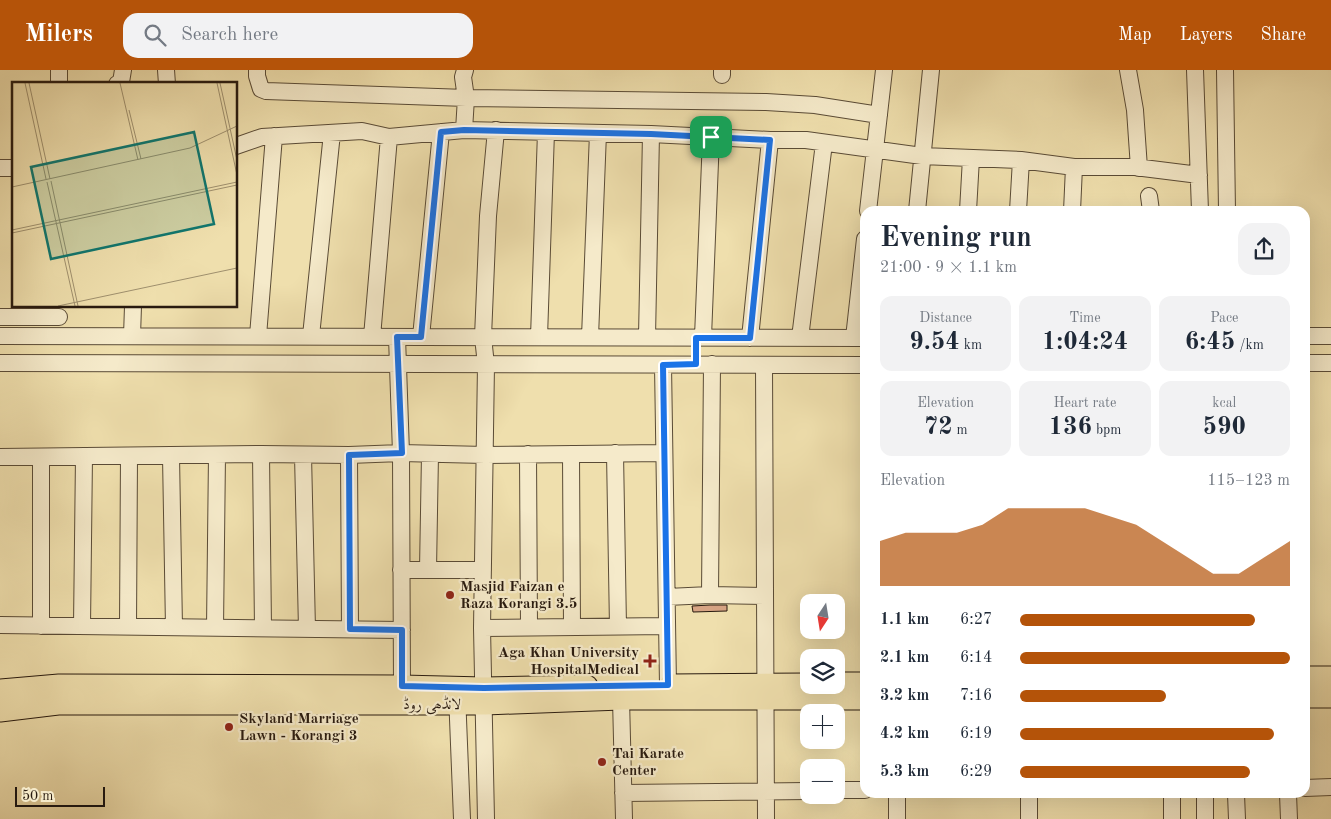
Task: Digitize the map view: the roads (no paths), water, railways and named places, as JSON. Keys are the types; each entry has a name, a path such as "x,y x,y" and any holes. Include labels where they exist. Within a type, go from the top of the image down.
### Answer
{"main road":[{"path":"1310,677 1331,677"},
{"path":"845,683 860,683"},
{"name":"لانڈھی روڈ","path":"0,690 59,685 402,686 457,696"},
{"name":"لانڈھی روڈ","path":"485,696 668,685 860,699"},
{"name":"لانڈھی روڈ","path":"0,711 58,704 457,696 621,699 765,692 800,686"},
{"path":"1310,697 1331,697"}],"street":[{"path":"257,70 261,88 266,91 466,98 766,102 814,105 879,115"},
{"path":"464,130 466,98 463,77 465,70"},
{"path":"869,206 884,70"},
{"path":"917,206 931,70"},
{"path":"1128,70 1135,110 1139,168"},
{"path":"1195,70 1200,206"},
{"path":"1225,70 1227,206"},
{"path":"238,145 262,137 362,131 389,136 464,130 651,134 806,140 922,156 1021,160 1074,167 1139,168 1199,176"},
{"path":"486,819 485,696 482,628 486,365 483,337 488,216 496,130"},
{"path":"421,337 441,132"},
{"path":"540,337 546,132"},
{"path":"311,336 332,133"},
{"path":"590,337 598,133"},
{"path":"647,337 651,134"},
{"path":"258,336 274,136"},
{"path":"372,336 389,136"},
{"path":"710,595 704,364 700,337 711,137"},
{"path":"750,338 770,140"},
{"path":"800,338 824,143"},
{"path":"968,206 971,158"},
{"path":"1018,206 1021,160"},
{"path":"1072,206 1074,167"},
{"path":"132,336 133,308"},
{"path":"0,317 59,312 57,363"},
{"path":"0,336 860,338"},
{"path":"1310,336 1331,336"},
{"path":"397,337 402,453 402,686"},
{"path":"0,363 860,365"},
{"path":"1310,363 1331,363"},
{"path":"663,365 668,685"},
{"path":"764,365 766,819"},
{"path":"0,457 402,453 485,455 664,453"},
{"path":"615,453 618,627"},
{"path":"261,454 263,628"},
{"path":"428,570 430,454"},
{"path":"528,454 529,627"},
{"path":"571,454 572,627"},
{"path":"215,628 218,455"},
{"path":"304,455 307,629"},
{"path":"349,455 350,629"},
{"path":"82,626 84,456"},
{"path":"128,627 129,456"},
{"path":"172,456 174,627"},
{"path":"41,457 41,626"},
{"path":"401,570 483,570"},
{"path":"666,597 710,595 765,596"},
{"path":"0,625 402,630"},
{"path":"482,628 667,626"},
{"path":"457,696 462,819"},
{"path":"621,699 624,819"},
{"path":"1310,788 1331,787"},
{"path":"845,790 860,790"},
{"path":"624,793 800,791"},
{"path":"896,798 896,819"},
{"path":"1029,798 1029,819"},
{"path":"1172,798 1172,819"},
{"path":"1205,798 1205,819"},
{"path":"1236,798 1237,819"},
{"path":"1288,798 1289,819"}],"place":[{"name":"Masjid Faizan e Raza Korangi 3.5","path":"450,595"},
{"name":"Aga Khan University HospitalMedical","path":"650,661"},
{"name":"Skyland Marriage Lawn - Korangi 3","path":"229,727"},
{"name":"Tai Karate Center","path":"602,762"}]}
